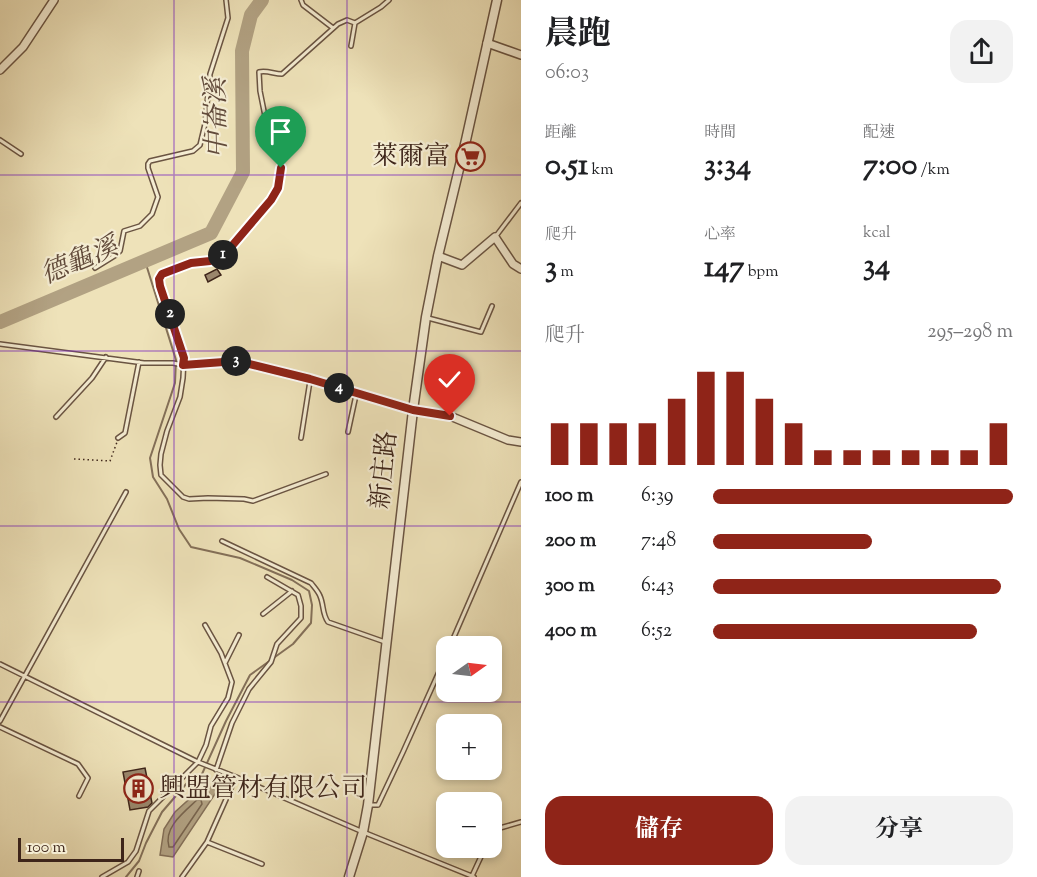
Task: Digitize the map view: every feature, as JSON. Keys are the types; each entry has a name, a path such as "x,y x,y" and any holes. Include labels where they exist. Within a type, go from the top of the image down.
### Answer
{"street":[{"path":"0,70 23,46 54,0"},
{"name":"新庄路","path":"349,877 363,832 368,805 413,410 426,317 497,0"},
{"path":"486,43 521,54"},
{"path":"438,256 462,265 495,237 513,264 521,269"},
{"path":"183,365 237,361 310,379 413,410 450,416 508,440 521,442"}],"lane":[{"path":"95,268 120,252 124,231 140,226 152,214 158,198 148,165 150,161 193,151 200,145 205,124 210,74 228,18 226,0"},
{"path":"302,0 303,5 333,28"},
{"path":"351,46 355,23 389,0"},
{"path":"326,474 253,501 189,499 183,497 161,475 161,454 180,397 184,358 159,279 162,274 191,263 219,258 271,200 278,188 281,151 268,136 260,91 260,72 282,74 343,21 355,23"},
{"path":"0,140 21,154"},
{"path":"495,237 521,203"},
{"path":"426,317 481,332 492,306"},
{"path":"1,345 139,362 183,365"},
{"path":"56,417 92,378 106,357"},
{"path":"118,438 125,433 139,362"},
{"path":"302,438 310,379"},
{"path":"348,432 356,393"},
{"path":"454,636 521,482"},
{"path":"0,721 126,492"},
{"path":"222,541 311,583 320,596 328,622 387,643"},
{"path":"216,770 232,723 249,689 271,662 278,644 301,618 298,594 267,576"},
{"path":"263,614 292,591"},
{"path":"102,877 128,862 136,851 149,811 198,762 211,726 228,698 232,682 221,653 205,625"},
{"path":"225,663 239,635"},
{"path":"0,664 198,762 473,877 481,858"},
{"path":"368,805 378,805 436,678"},
{"path":"0,727 78,764 88,778 79,796"},
{"path":"182,877 207,842 236,777"},
{"path":"502,827 521,822"},
{"path":"207,842 262,864"},
{"path":"137,877 140,871"}],"path":[{"path":"74,459 110,461 118,438"}],"water":[{"path":"206,784 217,791 173,857 160,855 164,829 175,812"}],"building":[{"path":"217,269 221,275 208,282 205,275"},
{"name":"興盟管材有限公司","path":"145,768 152,803 148,807 130,810 123,772"}],"waterway":[{"name":"中崙溪","path":"0,322 211,233 243,172 242,51 251,15 262,0"},
{"path":"126,877 139,861 162,812 187,783 202,774 250,675 293,644 311,623 312,605 309,591 292,580 240,558 191,547 179,529 167,499 153,477 150,458 175,383 176,360 145,261"}],"place":[{"name":"萊爾富","path":"471,157"},
{"name":"興盟管材有限公司","path":"138,789"}],"route":[{"path":"281,168 278,188 271,200 225,254 210,261 191,263 169,271 162,274 159,279 184,358 183,365 237,361 310,379 413,410 450,416"}],"water label":[{"name":"德龜溪","path":"80,262"}]}
